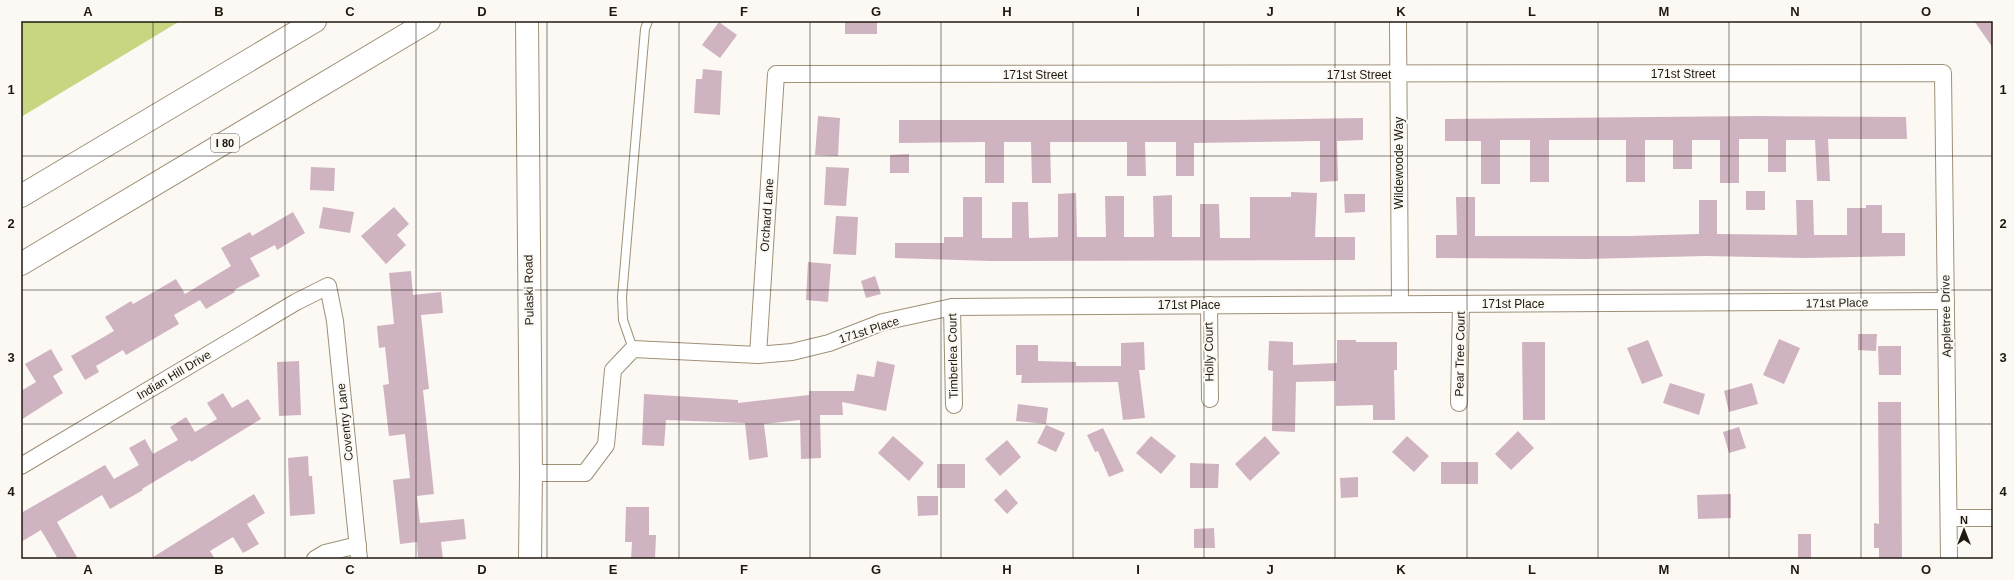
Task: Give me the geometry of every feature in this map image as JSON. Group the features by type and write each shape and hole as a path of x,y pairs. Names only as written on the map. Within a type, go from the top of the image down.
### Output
{"main road":[{"path":"21,196 314,21"},
{"name":"I 80","path":"21,264 429,21"},
{"name":"Pulaski Road","path":"527,21 531,473 530,559"}],"street":[{"name":"Wildewoode Way","path":"1398,21 1400,304"},
{"name":"171st Street","path":"776,74 1398,75 1943,73"},
{"name":"Appletree Drive","path":"1943,73 1949,559"},
{"name":"Orchard Lane","path":"758,355 776,74"},
{"name":"Indian Hill Drive","path":"21,466 296,302 328,286"},
{"name":"Coventry Lane","path":"328,286 335,321 358,552"},
{"name":"171st Place","path":"633,349 758,355 792,352 829,343 883,322 952,306 1460,305 1946,301"},
{"name":"Holly Court","path":"1209,305 1210,399"},
{"name":"Pear Tree Court","path":"1460,305 1460,403"},
{"name":"Timberlea Court","path":"952,306 954,405"},
{"path":"531,473 585,473 606,445 613,370 633,349"},
{"path":"1948,518 1993,518"},
{"path":"315,559 325,553 358,552"}],"lane":[{"path":"633,349 623,320 622,297 645,29 648,21"}],"green space":[{"path":"21,21 180,21 21,117"}],"building":[{"path":"845,21 877,21 877,34 845,34"},
{"path":"1974,21 1993,21 1993,48"},
{"path":"719,22 737,35 720,58 702,45"},
{"path":"703,69 722,71 720,115 694,113 696,79 702,79"},
{"path":"818,116 840,118 838,156 815,155"},
{"path":"1758,116 1906,117 1907,139 1828,139 1830,181 1817,181 1815,140 1786,140 1786,172 1768,172 1768,139 1739,139 1739,183 1720,183 1720,140 1692,140 1692,169 1673,169 1673,140 1645,140 1645,182 1626,182 1626,140 1549,140 1549,182 1530,182 1530,140 1500,140 1500,184 1481,184 1481,141 1445,141 1445,119"},
{"path":"1363,118 1363,140 1337,141 1338,181 1320,182 1320,141 1194,143 1194,176 1176,176 1176,142 1145,142 1146,176 1127,176 1127,142 1050,142 1051,183 1032,183 1031,142 1004,142 1004,183 985,183 985,142 899,143 899,120 1234,120"},
{"path":"909,154 909,173 890,173 890,155"},
{"path":"311,167 335,168 334,191 310,190"},
{"path":"826,167 849,168 846,206 824,205"},
{"path":"1746,191 1765,191 1765,210 1746,210"},
{"path":"1291,192 1317,193 1315,237 1355,237 1355,260 990,261 895,258 895,243 944,243 944,237 963,237 963,197 982,197 982,238 1012,238 1012,202 1028,202 1029,238 1058,237 1058,194 1076,193 1077,237 1106,237 1105,196 1124,196 1124,237 1154,237 1153,196 1172,195 1172,237 1200,237 1200,204 1219,204 1220,238 1250,238 1250,197 1291,197"},
{"path":"1344,194 1365,194 1365,212 1345,213"},
{"path":"1456,197 1475,197 1475,236 1628,236 1699,234 1699,200 1717,200 1717,234 1797,235 1796,200 1813,200 1814,235 1847,235 1847,208 1866,208 1866,205 1882,205 1882,233 1905,233 1905,256 1805,258 1705,256 1585,259 1436,258 1436,235 1457,235"},
{"path":"323,207 354,212 350,233 319,228"},
{"path":"394,207 409,224 397,235 406,245 386,264 361,236"},
{"path":"293,212 305,233 277,250 275,245 250,258 260,276 234,290 235,292 206,309 200,300 174,315 179,324 126,355 123,350 96,366 99,372 85,380 71,356 114,331 105,317 131,301 133,304 176,279 185,294 231,266 221,248 250,232 252,236"},
{"path":"836,216 858,217 856,255 833,254"},
{"path":"808,262 831,264 828,302 806,300"},
{"path":"411,271 413,295 441,292 443,313 421,315 429,389 423,390 434,494 417,496 420,523 464,519 466,539 441,542 443,559 418,559 417,542 400,544 393,480 410,478 405,434 389,436 383,385 389,384 385,347 379,348 377,326 394,324 389,273"},
{"path":"875,276 881,294 866,298 861,281"},
{"path":"1858,334 1877,334 1876,351 1858,350"},
{"path":"1779,339 1800,348 1784,384 1763,375"},
{"path":"1337,340 1356,340 1356,342 1397,342 1397,370 1394,370 1395,420 1373,420 1373,405 1336,406 1336,381 1296,382 1295,432 1272,431 1273,371 1268,370 1269,341 1293,342 1293,365 1337,363"},
{"path":"1648,340 1663,376 1642,384 1627,348"},
{"path":"1144,342 1145,370 1139,370 1145,418 1123,420 1118,382 1021,383 1022,375 1016,375 1016,345 1038,345 1038,361 1076,362 1076,366 1121,366 1121,343"},
{"path":"1522,342 1545,342 1545,420 1523,420"},
{"path":"1878,346 1901,346 1901,375 1879,375"},
{"path":"51,349 63,370 53,376 63,393 21,420 21,391 36,382 25,364"},
{"path":"299,361 301,415 279,416 277,362"},
{"path":"877,361 895,365 886,411 842,402 843,415 820,415 821,458 801,459 800,420 764,424 768,457 749,460 745,423 666,420 664,446 642,445 644,394 738,400 738,403 809,395 809,391 854,391 857,374 874,377"},
{"path":"1670,383 1705,394 1699,415 1663,403"},
{"path":"1752,383 1758,404 1729,412 1724,391"},
{"path":"223,393 232,408 248,399 261,419 110,509 102,495 57,522 78,559 58,559 41,530 21,542 21,513 105,465 114,479 139,465 129,448 145,439 153,454 178,440 170,427 186,417 195,432 217,419 207,403"},
{"path":"1878,402 1901,402 1902,559 1879,559 1879,548 1874,548 1874,523 1879,524"},
{"path":"1018,404 1048,408 1046,424 1016,421"},
{"path":"1046,425 1065,433 1056,452 1037,443"},
{"path":"1739,427 1746,448 1729,453 1723,432"},
{"path":"1103,428 1124,471 1109,477 1098,451 1095,452 1087,435"},
{"path":"1518,431 1534,448 1511,470 1495,454"},
{"path":"893,436 924,463 909,481 878,453"},
{"path":"1151,436 1176,456 1161,474 1136,453"},
{"path":"1265,436 1280,453 1250,481 1235,464"},
{"path":"1407,436 1429,456 1414,472 1392,452"},
{"path":"1007,440 1021,457 1000,476 985,459"},
{"path":"308,456 309,476 312,476 315,514 290,516 288,458"},
{"path":"1441,462 1478,462 1478,484 1441,484"},
{"path":"1190,463 1219,464 1218,488 1190,488"},
{"path":"937,464 965,464 965,488 937,488"},
{"path":"1358,477 1358,497 1341,498 1340,478"},
{"path":"1006,489 1018,503 1007,514 994,500"},
{"path":"254,494 265,513 247,524 259,544 243,553 233,537 210,551 215,559 150,559"},
{"path":"1731,494 1731,518 1698,519 1697,495"},
{"path":"917,496 938,496 938,515 918,516"},
{"path":"626,507 649,507 649,535 656,535 655,559 631,559 632,542 625,542"},
{"path":"1214,528 1215,548 1194,548 1194,529"},
{"path":"1798,534 1811,534 1811,559 1798,559"}]}
